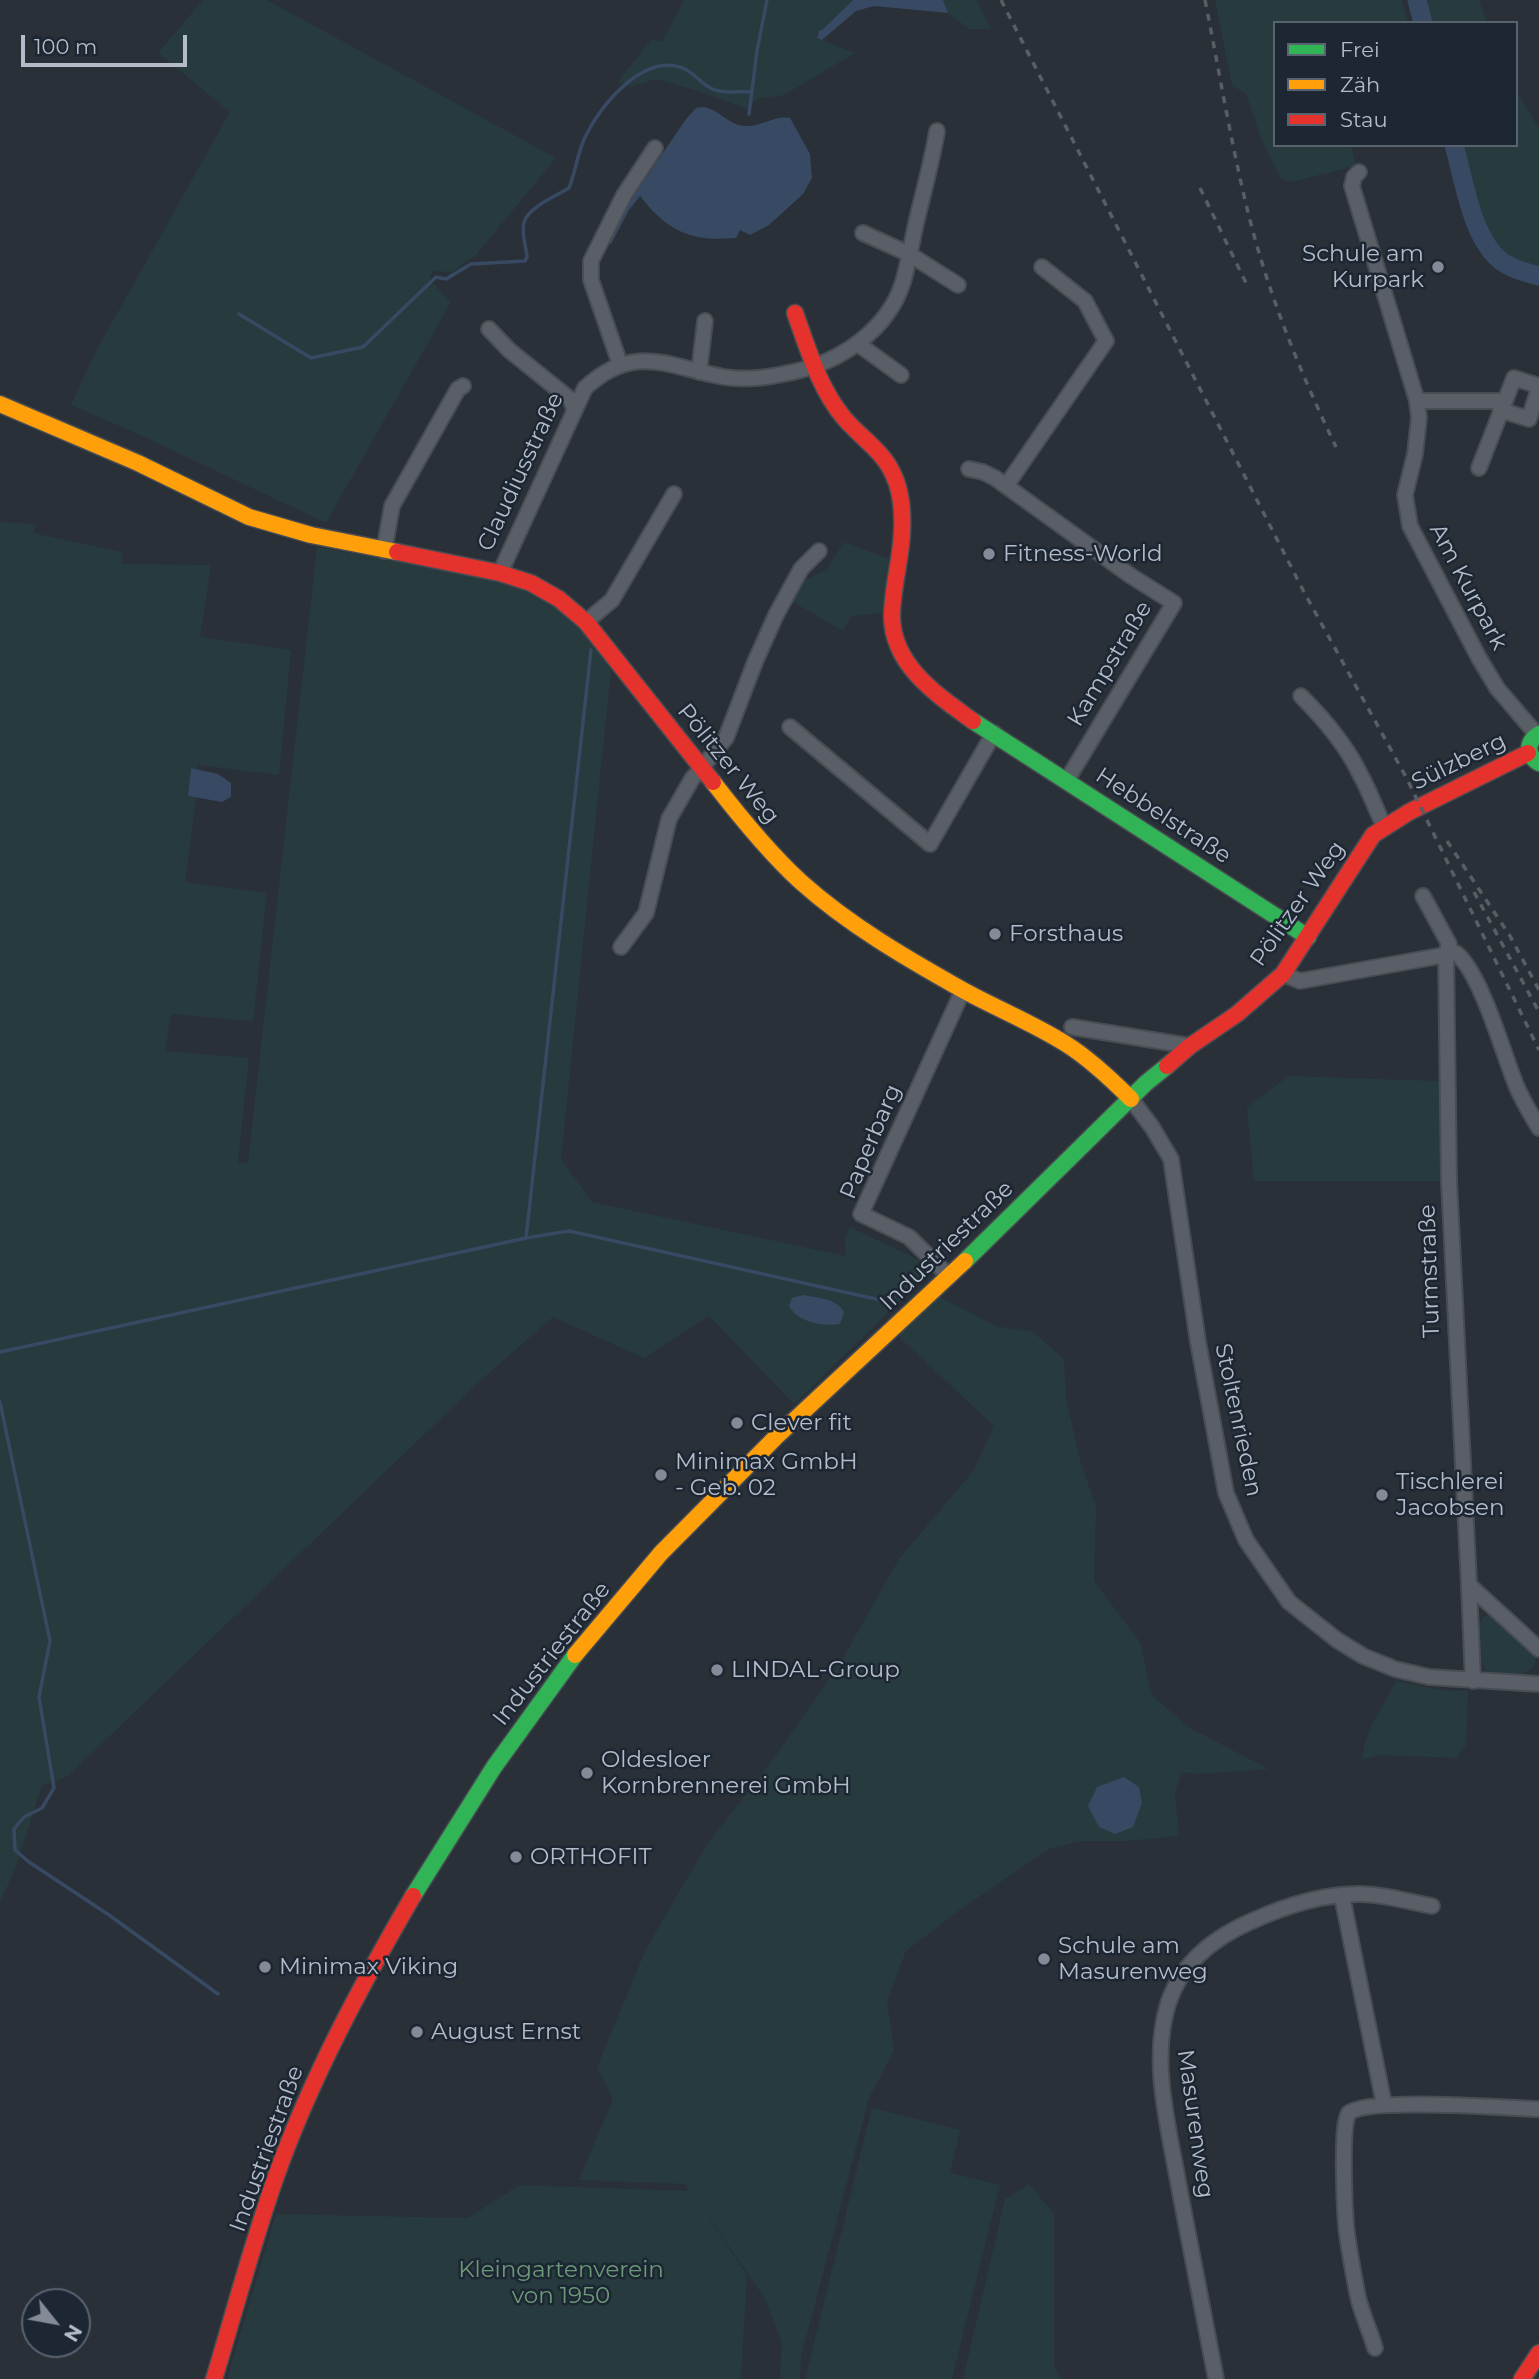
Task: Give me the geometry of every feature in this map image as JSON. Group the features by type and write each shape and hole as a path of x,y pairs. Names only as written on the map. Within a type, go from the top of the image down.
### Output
{"main road":[{"path":"795,313 816,367"},
{"name":"Hebbelstraße","path":"816,367 822,387 845,419 873,446 893,474 903,509 891,622 901,653 910,668 936,692 994,733 1308,937"},
{"name":"Pölitzer Weg","path":"0,404 138,463 249,517 311,535 500,573 531,583 559,598 586,622 766,847 800,881 882,942 963,990 1066,1044 1104,1072 1131,1099 1190,1046 1237,1014 1283,974 1373,835 1409,812"},
{"name":"Sülzberg","path":"1409,812 1534,758 1530,740 1538,734"},
{"name":"Industriestraße","path":"214,2379 275,2179 306,2100 362,1983 422,1878 487,1778 574,1657 661,1553 775,1438 949,1276 1131,1099"},
{"path":"1522,2379 1539,2353"}],"street":[{"name":"Claudiusstraße","path":"500,573 574,410 585,388 597,377 621,364 638,361 676,364 727,378 757,379 816,367 858,344 885,316 902,284 937,131"},
{"path":"621,364 591,280 590,261 624,195 655,148"},
{"name":"Am Kurpark","path":"1359,172 1354,177 1352,186 1417,401 1419,418 1415,453 1405,495 1410,526 1497,688 1538,734"},
{"path":"863,233 909,254 958,285"},
{"path":"1006,486 1106,341 1085,301 1042,267"},
{"path":"699,372 705,321"},
{"path":"489,329 509,350 571,400 574,410"},
{"path":"858,344 901,375"},
{"path":"1417,401 1502,405 1529,419 1539,387 1514,378 1502,405 1479,468"},
{"path":"384,551 392,506 458,389 463,386"},
{"name":"Kampstraße","path":"969,469 983,472 1006,486 1131,576 1174,603 1067,780"},
{"path":"586,622 612,600 674,494"},
{"path":"621,947 646,913 669,819 692,779 726,738 755,662 801,569 819,551"},
{"path":"1301,696 1334,733 1362,776 1384,826"},
{"path":"790,727 930,844 994,733"},
{"name":"Turmstraße","path":"1423,896 1449,944 1446,954 1450,1207 1473,1681"},
{"path":"1283,974 1300,981 1457,954 1464,960 1476,981 1517,1088 1539,1128"},
{"name":"Paperbarg","path":"949,1276 909,1237 861,1214 963,990"},
{"path":"1072,1027 1190,1046"},
{"name":"Stoltenrieden","path":"1131,1099 1171,1159 1198,1342 1226,1493 1246,1540 1289,1602 1337,1640 1363,1656 1395,1669 1429,1677 1539,1684"},
{"path":"1469,1585 1539,1649"},
{"name":"Masurenweg","path":"1216,2379 1165,2106 1161,2053 1164,2018 1178,1982 1201,1952 1219,1938 1259,1918 1296,1904 1359,1894 1432,1906"},
{"path":"1342,1896 1384,2104"},
{"path":"1375,2348 1359,2300 1347,2232 1343,2136 1345,2119 1349,2113 1384,2104 1539,2109"}],"green space":[{"path":"203,0 267,0 556,158 476,255 452,272 432,271 430,280 451,302 326,523 71,405 95,353 230,112 158,53"},
{"path":"684,0 853,0 819,31 817,38 855,53 784,95 757,99 747,109 656,79 630,87 618,81 652,39 662,42"},
{"path":"943,0 977,0 991,29 969,29 948,13"},
{"path":"1215,0 1402,0 1407,21 1273,21 1273,147 1351,147 1356,166 1291,182 1281,179 1262,141 1246,93 1232,86"},
{"path":"1417,0 1479,0 1486,21 1422,21"},
{"path":"1518,94 1539,128 1539,276 1504,263 1493,253 1484,241 1471,209 1455,147 1518,147"},
{"path":"0,522 36,524 33,533 122,552 123,564 211,565 200,637 291,650 279,775 198,765 197,769 191,768 188,796 196,798 185,882 267,893 253,1021 171,1014 165,1051 249,1058 238,1162 248,1163 317,547 496,579 554,604 589,639 611,669 561,1159 592,1202 846,1256 845,1237 850,1227 917,1259 931,1271 794,1404 709,1316 644,1358 553,1317 481,1380 68,1776 42,1786 15,1869 0,1902"},
{"path":"844,542 889,559 882,613 851,616 843,631 791,601 801,582 826,570"},
{"path":"1288,1076 1439,1081 1441,1181 1254,1181 1247,1108"},
{"name":"Kleingartenverein von 1950","path":"938,1296 996,1326 1033,1332 1064,1359 1066,1399 1080,1460 1096,1507 1094,1581 1140,1642 1152,1695 1188,1727 1269,1769 1198,1774 1181,1772 1175,1793 1179,1836 1127,1841 1081,1841 1049,1849 961,1909 906,1951 887,2001 894,2051 869,2098 801,2357 800,2379 780,2379 782,2342 764,2297 692,2193 747,2275 741,2379 227,2379 276,2214 468,2218 519,2185 690,2191 685,2184 579,2180 613,2099 597,2067 646,1949 706,1846 774,1758 839,1665 899,1559 974,1470 994,1426 898,1336"},
{"path":"1487,1615 1494,1617 1536,1654 1531,1669 1517,1675 1500,1675 1486,1671 1478,1650 1477,1633 1478,1626"},
{"path":"1396,1681 1441,1690 1468,1691 1466,1745 1457,1758 1380,1755 1362,1760 1367,1736"},
{"path":"872,2108 960,2130 950,2173 1000,2185 952,2379 805,2379"},
{"path":"1029,2184 1054,2214 1054,2367 1062,2379 963,2379 1005,2199"}],"water":[{"path":"853,0 943,0 948,13 874,6 856,11 822,40 817,38 819,31"},
{"path":"704,107 745,126 790,118 810,154 812,178 803,194 769,225 750,235 740,230 736,238 720,239 682,232 661,218 640,196 629,210 611,244 607,243 623,212 686,119 696,108"},
{"path":"191,768 218,774 231,783 231,797 222,802 188,796"},
{"path":"803,1295 826,1299 841,1307 844,1312 840,1324 819,1324 798,1316 789,1306 792,1298"},
{"path":"1124,1777 1139,1787 1142,1803 1133,1827 1115,1834 1099,1827 1088,1806 1097,1787"}],"waterway":[{"path":"749,114 767,0"},
{"path":"1417,0 1422,21"},
{"path":"239,314 311,358 363,347 436,277 446,279 471,264 525,261 527,257 523,226 527,217 531,211 569,188 590,128 610,100 637,76 652,68 668,65 683,68 714,90 751,92"},
{"path":"1455,147 1471,209 1484,241 1504,263 1539,276"},
{"path":"526,1238 591,650"},
{"path":"0,1352 569,1231 885,1301"},
{"path":"0,1402 50,1641 39,1697 54,1788 42,1808 24,1817 14,1829 15,1850 218,1994"}],"railway":[{"path":"1001,0 1304,592 1406,777 1539,1050"},
{"path":"1205,0 1238,168 1259,253 1288,338 1336,447"},
{"path":"1200,188 1247,285"},
{"path":"1447,841 1510,936 1539,990"},
{"path":"1474,892 1539,1012"}],"traffic: fast":[{"path":"973,721 1308,937"},
{"path":"1539,734 1529,748 1539,763"},
{"path":"965,1261 1146,1083 1167,1066"},
{"path":"413,1896 494,1767 575,1655"}],"traffic: slow":[{"path":"0,404 138,463 249,517 311,535 397,552"},
{"path":"713,782 778,859 819,898 878,940 940,977 1066,1044 1100,1070 1131,1099"},
{"path":"575,1655 661,1553 775,1438 965,1261"}],"traffic: jam":[{"path":"795,313 815,368 835,406 883,458 898,488 902,532 892,616 894,634 900,649 919,677 945,701 973,721"},
{"path":"397,552 500,573 531,583 559,599 586,622 713,782"},
{"path":"1167,1066 1190,1046 1237,1014 1283,974 1373,835 1409,812 1528,753"},
{"path":"214,2379 259,2229 289,2142 337,2034 413,1896"},
{"path":"1522,2379 1539,2353"}],"place":[{"name":"Schule am Kurpark","path":"1438,267"},
{"name":"Fitness-World","path":"989,554"},
{"name":"Forsthaus","path":"995,934"},
{"name":"Clever fit","path":"737,1423"},
{"name":"Minimax GmbH - Geb. 02","path":"661,1475"},
{"name":"Tischlerei Jacobsen","path":"1382,1495"},
{"name":"LINDAL-Group","path":"717,1670"},
{"name":"Oldesloer Kornbrennerei GmbH","path":"587,1773"},
{"name":"ORTHOFIT","path":"516,1857"},
{"name":"Schule am Masurenweg","path":"1044,1959"},
{"name":"Minimax Viking","path":"265,1967"},
{"name":"August Ernst","path":"417,2032"}]}
